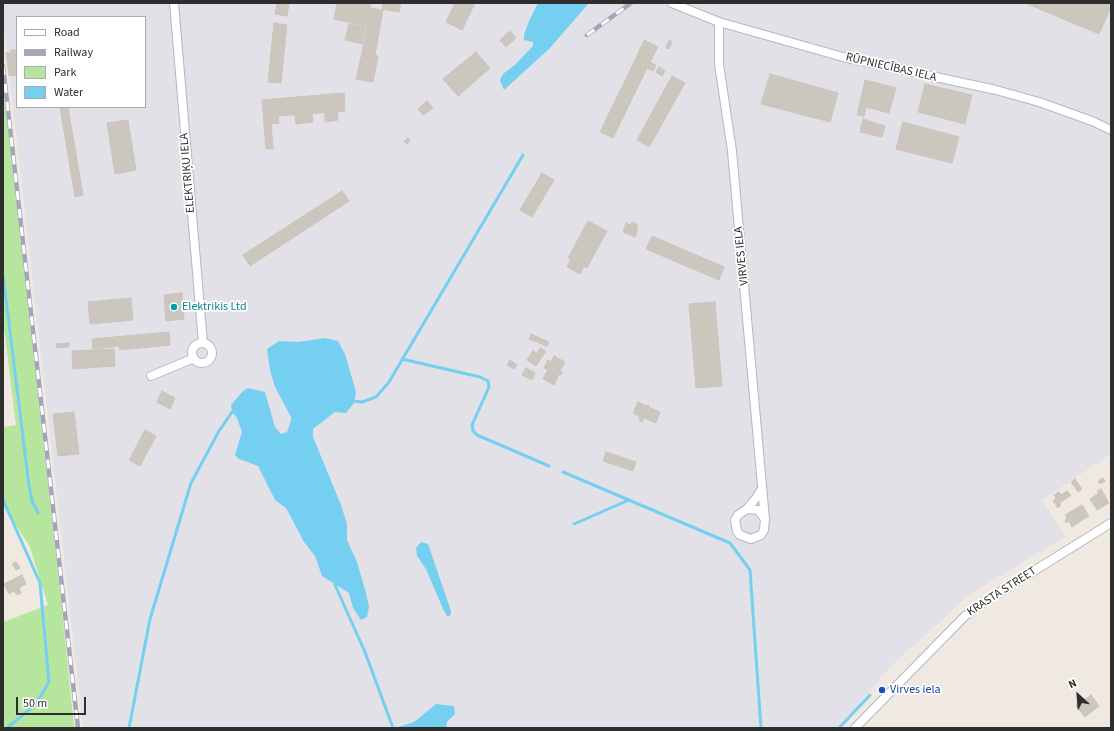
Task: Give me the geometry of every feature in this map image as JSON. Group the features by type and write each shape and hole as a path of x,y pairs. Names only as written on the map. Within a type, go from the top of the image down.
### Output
{"street":[{"name":"ELEKTRIĶU IELA","path":"151,376 194,358 202,362 210,358 211,348 203,343 174,3"},
{"name":"RŪPNIECĪBAS IELA","path":"672,3 719,22 843,57 996,90 1092,121 1111,130"},
{"name":"VIRVES IELA","path":"719,22 719,64 732,151 746,296 761,490 765,508 766,525 761,535 751,539 745,538 737,531 735,525 738,515 747,508 761,490"},
{"path":"194,358 194,348 203,343"},
{"path":"747,508 758,510 765,519"},
{"name":"KRASTA STREET","path":"855,728 965,616 992,597 1111,525"}],"shaded area":[{"path":"3,3 1111,3 1111,454 1042,500 1065,537 973,592 892,665 839,728 83,728 3,18"}],"green space":[{"path":"3,86 74,728 3,728 3,622 48,605 30,547 3,505 3,427 16,425 3,319"}],"water":[{"path":"538,3 589,3 549,49 504,90 500,80 503,74 516,64 533,46 533,42 524,40 524,35"},
{"path":"325,338 338,341 345,354 356,392 354,403 346,413 335,412 313,429 313,437 341,505 347,524 347,540 357,562 366,593 369,607 367,617 361,620 353,608 349,593 322,576 315,556 304,542 286,508 275,500 258,466 239,459 235,455 242,432 237,418 232,412 231,405 243,391 248,388 265,392 275,427 281,434 287,432 291,421 291,417 275,387 270,370 267,349 279,341 298,342"},
{"path":"421,542 428,544 451,611 450,616 447,616 444,611 426,569 417,556 416,548"},
{"path":"436,704 454,706 455,714 447,722 446,728 395,728 414,722"}],"building":[{"path":"277,3 289,3 287,16 275,14"},
{"path":"337,3 371,3 366,26 334,19"},
{"path":"383,3 401,3 399,12 382,9"},
{"path":"455,3 475,3 462,30 446,22"},
{"path":"1025,3 1111,3 1111,7 1099,34"},
{"path":"370,8 383,10 375,55 362,53"},
{"path":"274,23 287,25 286,34 273,33"},
{"path":"349,24 365,27 362,44 345,40"},
{"path":"510,31 516,38 506,47 500,40"},
{"path":"273,33 286,34 281,83 268,82"},
{"path":"644,40 658,47 650,62 637,56"},
{"path":"669,40 672,42 669,49 666,48"},
{"path":"11,50 16,50 16,75 9,76 6,53 11,53"},
{"path":"476,52 490,68 458,96 443,79"},
{"path":"362,53 378,56 373,82 356,79"},
{"path":"637,56 656,65 653,71 647,68 613,138 600,132"},
{"path":"659,67 665,71 662,76 656,72"},
{"path":"770,74 838,93 830,122 761,104"},
{"path":"672,76 685,83 649,147 637,140"},
{"path":"865,80 896,88 889,113 866,107 864,116 857,115"},
{"path":"925,84 972,95 965,124 918,112"},
{"path":"344,93 345,111 278,116 279,123 264,124 262,100"},
{"path":"427,101 433,108 423,115 418,109"},
{"path":"60,108 68,108 83,195 75,197"},
{"path":"337,111 338,120 325,122 325,112"},
{"path":"312,113 313,122 296,124 295,115"},
{"path":"863,119 885,126 882,137 860,132"},
{"path":"128,120 136,170 115,174 107,123"},
{"path":"903,122 959,137 952,163 896,149"},
{"path":"271,123 273,149 266,149 264,124"},
{"path":"408,138 410,141 407,144 404,141"},
{"path":"542,173 554,180 532,217 520,210"},
{"path":"342,191 349,201 250,266 243,255"},
{"path":"588,221 607,231 587,268 584,266 580,274 567,267 571,259 568,258"},
{"path":"632,222 637,224 636,227 638,228 635,237 623,232 626,223 631,225"},
{"path":"652,236 724,267 719,280 646,249"},
{"name":"Elektrikis Ltd","path":"182,293 184,319 166,321 164,295"},
{"path":"131,298 133,320 90,324 88,302"},
{"path":"715,302 722,386 696,388 689,304"},
{"path":"169,332 170,345 120,350 119,346 93,349 92,339"},
{"path":"531,334 549,342 547,346 529,339"},
{"path":"69,343 69,347 57,348 56,344"},
{"path":"541,348 546,352 544,354 539,350"},
{"path":"114,349 115,366 73,369 72,351"},
{"path":"539,350 544,354 536,366 530,362"},
{"path":"533,351 536,353 530,362 527,360"},
{"path":"554,356 565,362 560,371 562,372 561,375 559,374 554,385 543,379 548,370 544,368 548,360 551,362"},
{"path":"510,360 517,365 514,369 507,365"},
{"path":"526,368 535,373 532,380 522,375"},
{"path":"162,391 175,398 170,409 157,402"},
{"path":"638,402 646,406 649,405 648,407 660,412 656,423 644,418 642,422 639,420 640,417 633,413"},
{"path":"74,412 79,454 58,456 53,414"},
{"path":"145,430 156,436 140,466 129,460"},
{"path":"606,452 636,462 633,471 603,461"},
{"path":"1103,478 1105,481 1100,484 1098,481"},
{"path":"1075,479 1082,489 1078,492 1071,482"},
{"path":"1101,489 1109,503 1097,510 1090,499 1099,493 1097,491"},
{"path":"1067,491 1071,495 1060,503 1056,498"},
{"path":"1059,492 1061,495 1056,498 1054,495"},
{"path":"1056,498 1061,505 1058,508 1053,501"},
{"path":"1082,505 1089,516 1084,519 1077,508"},
{"path":"1077,508 1084,519 1072,527 1069,521 1066,523 1065,520 1067,518 1065,515"},
{"path":"16,562 20,568 16,570 12,564"},
{"path":"22,575 26,584 19,588 21,593 17,595 14,591 9,594 4,584"},
{"path":"1091,695 1099,706 1085,717 1076,706 1080,700 1083,701"}],"waterway":[{"path":"354,401 362,402 376,397 389,382 523,155"},
{"path":"3,275 29,486 32,501 38,513"},
{"path":"402,359 480,377 488,381 489,387 472,425 473,431 477,435 549,466"},
{"path":"129,728 150,619 191,483 219,431 232,412"},
{"path":"563,472 730,543 750,570 761,728"},
{"path":"3,500 40,583 49,682 35,705 7,728"},
{"path":"574,524 629,500"},
{"path":"335,585 365,652 393,728"},
{"path":"839,728 870,695"}],"railway":[{"path":"587,35 631,3"},
{"path":"3,66 78,728"}],"place":[{"name":"Elektrikis Ltd","path":"174,307"},
{"name":"Virves iela","path":"882,690"}]}
